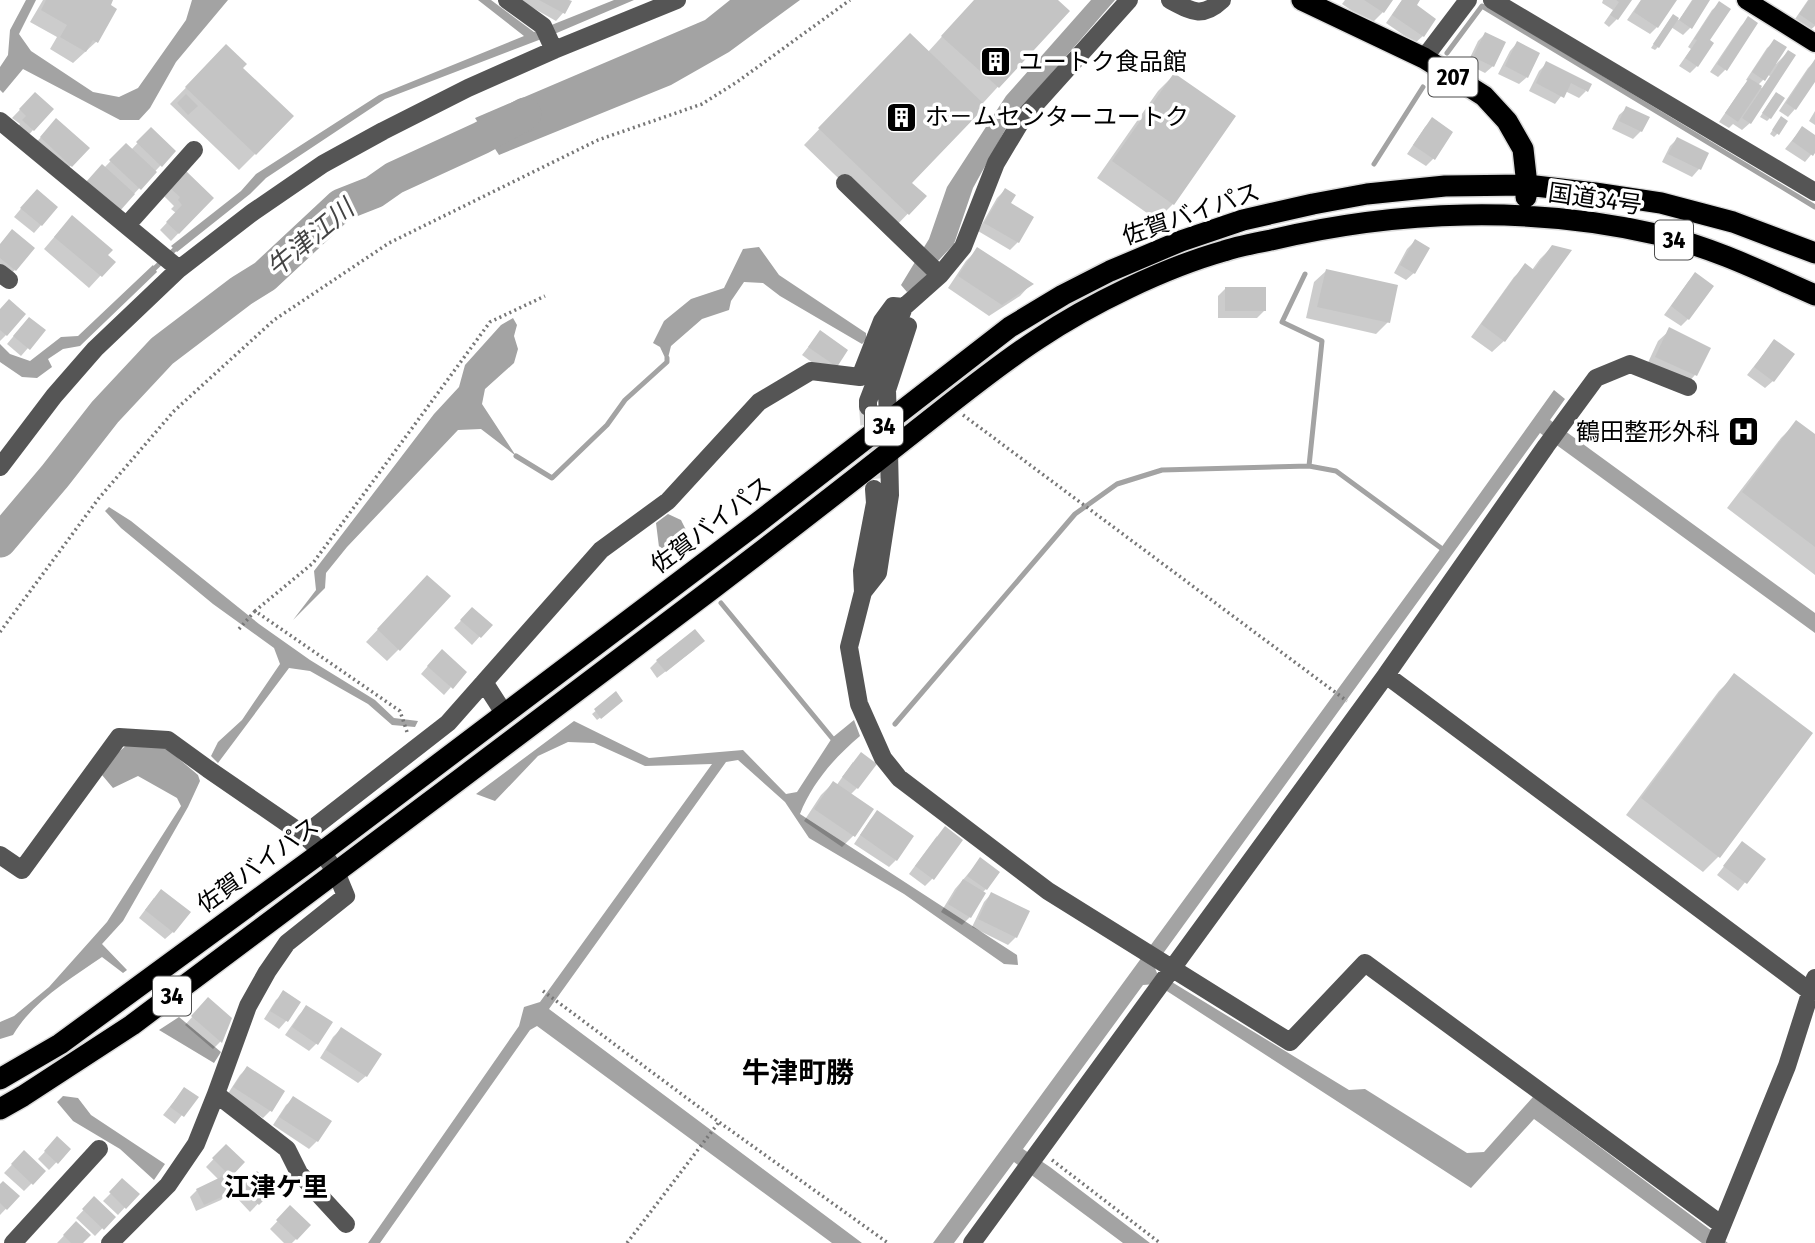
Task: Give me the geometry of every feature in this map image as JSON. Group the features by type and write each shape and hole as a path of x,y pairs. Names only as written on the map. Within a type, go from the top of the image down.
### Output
{"highway":[{"name":"207","path":"1302,0 1424,58 1484,96 1507,121 1523,149 1527,185 1525,216"},
{"name":"国道34号","path":"1527,185 1661,203 1732,222 1815,253"},
{"name":"佐賀バイパス","path":"0,1079 60,1044 322,852 1020,321 1063,295 1110,271 1181,241 1243,220 1367,194 1445,186 1527,185"},
{"name":"佐賀バイパス","path":"0,1109 132,1025 759,554 1040,337 1096,305 1160,274 1223,251 1293,234 1347,225 1425,216 1525,216"},
{"name":"国道34号","path":"1525,216 1592,223 1662,236 1734,259 1815,295"}],"main road":[{"path":"1746,0 1815,43"}],"street":[{"path":"507,0 549,39"},
{"path":"0,467 54,396 169,261 253,212 323,164 468,88 549,39 677,0"},
{"path":"868,407 904,307 940,275 962,247 996,163 1023,118 1129,0"},
{"path":"1170,0 1195,12 1213,9 1222,0"},
{"path":"1424,58 1468,0"},
{"path":"1492,0 1815,192"},
{"path":"0,121 169,261"},
{"path":"127,225 194,150"},
{"path":"845,183 940,275"},
{"path":"888,422 887,390 920,293"},
{"path":"304,835 449,723 601,550 668,501 759,402 811,371 860,377 883,321 893,306 904,307"},
{"path":"972,1243 1155,992 1167,966 1386,675 1595,378 1630,363 1688,387"},
{"path":"863,592 878,573 890,495 889,453"},
{"path":"874,489 875,503 862,571 863,592 849,647 859,704 883,758 899,778 1048,891 1290,1042 1364,963 1722,1225"},
{"path":"1386,675 1813,985 1787,1066 1715,1243"},
{"path":"484,682 504,713"},
{"path":"0,855 22,870 119,737 168,740 304,835 322,852 336,872 345,896 287,943 267,972 248,1006 196,1144 168,1185 110,1243"},
{"path":"216,1094 287,1149 299,1173 346,1224"},
{"path":"13,1243 99,1150"}],"path":[{"path":"0,632 99,498 174,411 274,320 389,243 598,139 702,104 737,82 850,0"},
{"path":"239,629 255,611 313,563 490,322 545,296"},
{"path":"953,403 967,419 1360,710"},
{"path":"255,611 400,711 407,733"},
{"path":"542,991 888,1243"},
{"path":"627,1243 719,1122"},
{"path":"1039,1151 1160,1243"}],"shaded area":[{"path":"26,0 36,0 19,34 31,51 93,92 119,97 138,88 186,20 192,0 228,0 176,62 150,108 139,120 120,120 23,69 3,93 0,90 0,67 8,55 10,30"},
{"path":"478,0 491,0 534,32 614,0 634,0 552,35 385,99 266,178 177,252 171,246 241,191 256,174 379,95 524,36"},
{"path":"730,0 800,0 729,52 671,85 499,155 475,118 705,20"},
{"path":"1091,0 1115,0 1010,121 973,188 954,244 923,281 907,292 901,285 929,239 947,187 1006,96"},
{"path":"759,247 779,275 866,333 866,340 862,344 780,296 763,283 744,282 731,301 729,310 702,319 671,346 667,362 660,347 653,343 664,321 691,299 724,288 743,249"},
{"path":"153,265 157,272 80,346 63,349 48,359 52,367 37,378 22,377 0,362 0,344 10,354 30,361 61,337 78,336"},
{"path":"513,318 517,325 514,336 518,349 514,363 485,389 482,404 516,456 481,429 458,430 347,547 326,573 325,588 293,620 316,590 314,571 434,414 459,387 465,365 501,325"},
{"path":"1554,390 1565,399 1550,420 1815,613 1815,633 1540,433 1154,966 1157,973 1349,1090 1365,1089 1467,1153 1484,1152 1533,1097 1728,1243 1702,1243 1534,1119 1471,1188 1156,984 1143,985 1023,1149 1150,1243 1123,1243 1014,1162 954,1243 933,1243 1441,548"},
{"path":"109,507 131,521 259,624 310,660 375,700 394,718 418,721 415,727 392,725 368,704 310,671 289,668 218,763 211,756 218,742 242,720 280,664 274,648 213,604 121,528 105,511"},
{"path":"668,514 681,520 687,532 670,551 659,547 656,523"},
{"path":"854,720 860,736 825,771 800,814 1017,955 1018,965 1004,964 904,894 809,838 785,802 738,760 726,762 549,1009 862,1243 832,1243 537,1026 530,1030 380,1243 368,1243 519,1026 524,1007 540,1002 712,764 645,766 594,743 568,742 538,756 495,801 476,794 574,721 649,758 743,750 786,794 797,792 832,738"},
{"path":"127,745 166,748 198,775 200,781 123,921 102,944 127,970 123,973 102,957 42,1001 13,1035 0,1039 0,1022 14,1016 49,987 107,922 181,806 177,798 138,776 113,788 102,775 116,754"},
{"path":"179,1017 221,1052 214,1063 159,1030"},
{"path":"63,1096 78,1098 91,1115 165,1164 154,1180 120,1149 73,1121 57,1102"}],"building":[{"path":"46,0 113,0 111,5 117,9 98,43 93,40 86,52 60,37 67,25 41,10"},
{"path":"539,0 569,0 572,1 565,14"},
{"name":"ユートク食品館","path":"974,0 1058,0 1070,11 999,88 941,36"},
{"path":"1364,0 1393,0 1384,13"},
{"path":"1402,0 1420,0 1417,5 1436,19 1424,37 1392,15"},
{"path":"1616,0 1632,0 1618,20 1610,15 1619,2"},
{"path":"1641,0 1677,0 1658,28 1634,12"},
{"path":"1693,0 1710,0 1692,29 1679,20"},
{"path":"1809,0 1815,0 1815,25 1799,14"},
{"path":"1719,1 1731,9 1710,40 1714,43 1698,67 1685,58"},
{"path":"1673,14 1679,18 1659,48 1653,44"},
{"path":"1748,16 1758,23 1727,71 1717,64"},
{"path":"1485,32 1506,42 1494,67 1473,57"},
{"name":"ホ－ムセンターユートク","path":"910,33 986,106 912,183 927,196 909,215 818,128"},
{"path":"1774,39 1787,47 1765,81 1752,72"},
{"path":"1517,41 1540,53 1528,78 1505,66"},
{"path":"226,44 247,64 243,68 294,116 256,155 185,87"},
{"path":"1788,50 1796,55 1751,124 1742,118"},
{"path":"1815,59 1815,82 1796,110 1786,103"},
{"path":"1546,61 1592,84 1588,92 1571,83 1564,98 1536,83"},
{"path":"1174,73 1236,116 1174,205 1112,161"},
{"path":"1749,78 1762,86 1738,122 1725,113"},
{"path":"35,92 54,109 34,131 22,120 26,116 19,109"},
{"path":"1776,92 1785,98 1771,119 1762,113"},
{"path":"186,94 198,106 188,115 177,103"},
{"path":"1626,106 1650,117 1642,132 1619,121"},
{"path":"1781,116 1788,121 1779,135 1772,130"},
{"path":"1432,117 1453,132 1435,160 1413,145"},
{"path":"56,118 90,148 72,167 40,137"},
{"path":"1802,126 1815,135 1813,156 1792,141"},
{"path":"151,127 176,151 162,167 136,142"},
{"path":"1677,137 1709,153 1701,170 1668,154"},
{"path":"126,143 157,172 141,190 109,160"},
{"path":"102,164 135,194 119,212 86,182"},
{"path":"186,171 214,198 179,234 166,222 182,205 178,200 180,197 170,188"},
{"path":"1005,188 1016,195 1011,203 1034,217 1019,243 984,223"},
{"path":"37,189 58,207 42,226 20,208"},
{"path":"72,215 113,250 108,255 116,262 102,277 54,237"},
{"path":"12,229 35,248 16,271 0,258 0,244"},
{"path":"1415,239 1430,248 1415,274 1400,265"},
{"path":"1552,245 1572,250 1505,342 1481,324 1525,263 1534,270"},
{"path":"977,247 1034,284 1002,305 958,276"},
{"path":"1326,269 1398,285 1390,323 1317,307"},
{"path":"1695,272 1714,286 1689,320 1671,306"},
{"path":"1225,287 1266,287 1266,311 1225,311"},
{"path":"9,299 26,314 7,336 0,330 0,309"},
{"path":"29,317 46,330 30,350 13,336"},
{"path":"1669,327 1711,348 1697,376 1655,357"},
{"path":"820,330 848,350 837,367 808,347"},
{"path":"1774,339 1795,354 1774,382 1754,367"},
{"name":"鶴田整形外科","path":"1796,420 1815,434 1815,547 1742,492"},
{"path":"427,575 451,596 400,651 377,629"},
{"path":"472,607 493,625 481,638 460,620"},
{"path":"695,629 705,641 666,672 656,660"},
{"path":"442,649 467,672 453,689 427,666"},
{"path":"1734,673 1813,733 1720,858 1641,798"},
{"path":"616,691 623,701 601,719 594,709"},
{"path":"861,752 877,764 858,789 842,777"},
{"path":"833,781 874,809 855,837 814,809"},
{"path":"877,810 914,836 897,861 860,835"},
{"path":"945,826 963,840 934,880 915,866"},
{"path":"1742,841 1766,859 1747,884 1723,866"},
{"path":"980,857 1000,872 987,890 967,876"},
{"path":"963,879 986,893 971,918 948,904"},
{"path":"161,889 191,912 174,933 145,910"},
{"path":"991,892 1030,911 1017,938 978,919"},
{"path":"283,990 301,1002 288,1022 270,1011"},
{"path":"208,997 232,1018 222,1043 191,1016"},
{"path":"306,1005 333,1022 318,1045 292,1027"},
{"path":"341,1027 382,1054 367,1077 326,1050"},
{"path":"247,1066 285,1091 272,1112 233,1087"},
{"path":"184,1087 199,1097 184,1117 170,1107"},
{"path":"293,1096 332,1121 318,1142 279,1117"},
{"path":"57,1136 71,1149 58,1164 44,1151"},
{"path":"226,1144 245,1162 231,1177 212,1158"},
{"path":"24,1150 46,1171 33,1185 11,1164"},
{"path":"257,1171 275,1189 259,1205 241,1188"},
{"path":"223,1176 230,1193 204,1205 196,1189"},
{"path":"122,1178 140,1194 126,1209 109,1192"},
{"path":"3,1181 20,1196 7,1210 0,1203 0,1184"},
{"path":"94,1196 116,1217 104,1230 82,1209"},
{"path":"290,1205 311,1225 297,1240 276,1220"},
{"path":"76,1221 91,1235 83,1243 71,1243 63,1235"}],"waterway":[{"path":"1447,53 1482,6 1815,207"},
{"path":"1374,164 1423,87"},
{"name":"牛津江川","path":"0,541 105,412 162,351 265,276 341,205 374,192 394,178 481,138 525,114"},
{"path":"155,268 174,250"},
{"path":"1305,274 1282,322 1322,341 1309,466"},
{"path":"516,456 552,478 607,425 625,400 667,362 667,358"},
{"path":"895,724 1075,514 1117,484 1162,470 1309,466 1336,471 1441,548"},
{"path":"721,603 832,738"}],"tunnel":[{"path":"868,407 874,489"}],"place":[{"name":"ユートク食品館","path":"996,62"},
{"name":"ホ－ムセンターユートク","path":"902,117"},
{"name":"鶴田整形外科","path":"1743,432"}],"district":[{"name":"牛津町勝","path":"798,1072"},
{"name":"江津ケ里","path":"276,1187"}]}
